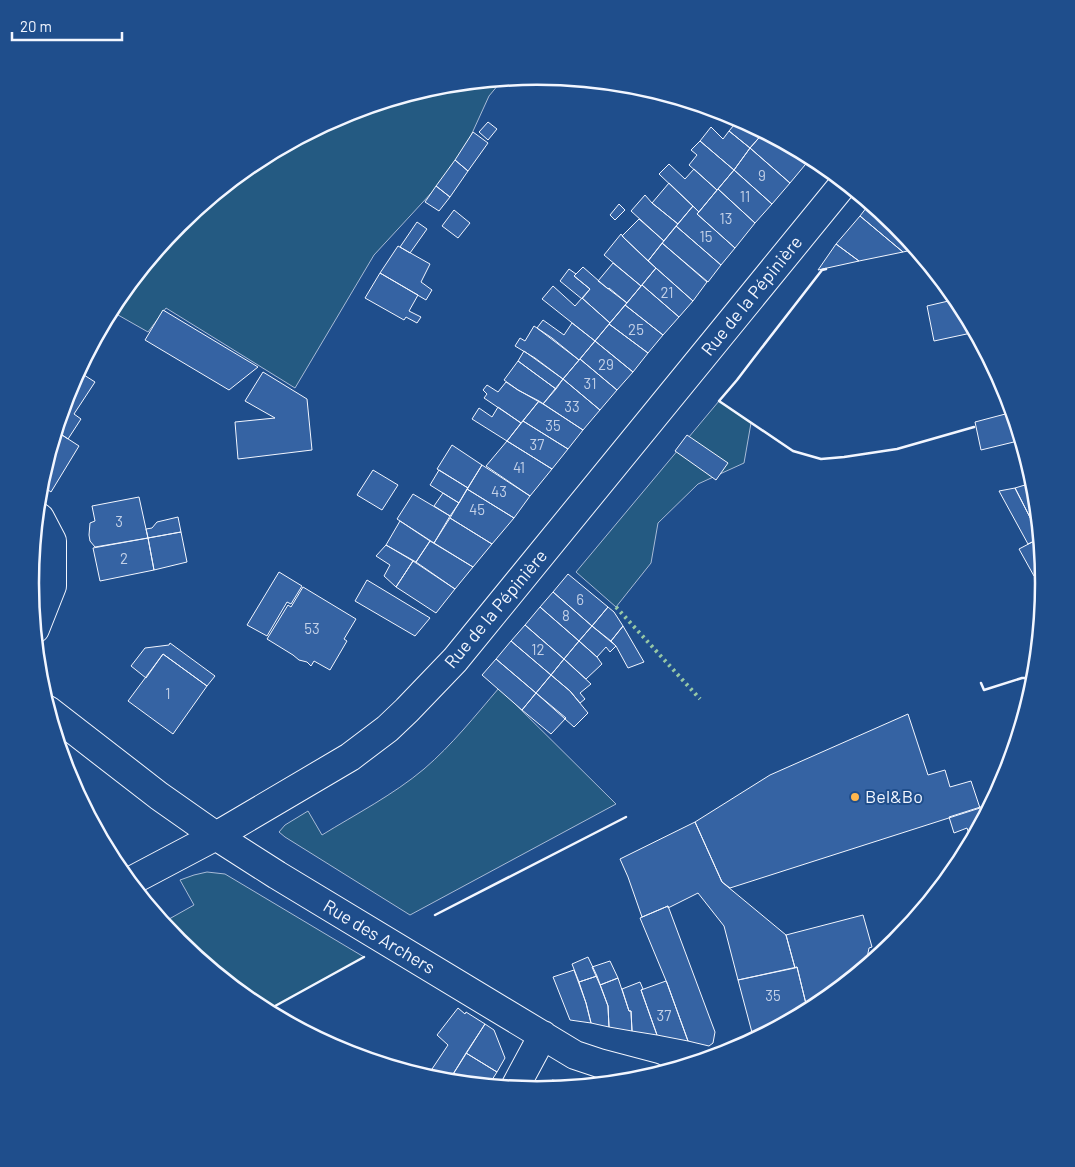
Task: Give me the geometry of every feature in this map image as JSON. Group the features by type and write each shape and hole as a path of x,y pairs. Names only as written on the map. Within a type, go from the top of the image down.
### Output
{"street":[{"name":"Rue de la Pépinière","path":"136,878 216,836 350,757 393,723 448,667 840,188"},
{"path":"40,615 52,586 52,541 43,523"},
{"name":"Rue des Archers","path":"57,717 159,796 277,876 575,1055 636,1073"},
{"path":"518,1081 543,1035"}],"shaded area":[{"path":"497,87 489,96 458,164 374,255 295,388 166,308 148,332 118,315 123,306 142,280 185,231 234,188 260,169 317,136 377,111 440,94"},
{"path":"719,401 751,423 744,463 698,484 658,523 651,563 616,607 576,572"},
{"path":"499,688 616,804 410,915 279,832 285,825 308,811 322,835 387,796 434,760"},
{"path":"207,872 225,874 364,957 274,1007 234,979 185,936 169,919 194,905 180,880"}],"building":[{"path":"488,122 497,129 488,140 479,132"},
{"path":"734,125 760,137 750,148 729,131"},
{"path":"711,127 723,139 729,131 750,148 734,170 700,141"},
{"path":"473,132 488,143 468,171 455,160"},
{"path":"760,137 806,164 790,183 750,148"},
{"path":"700,141 734,170 717,190 689,165 697,155 691,150"},
{"path":"750,148 790,183 772,204 734,170"},
{"path":"455,160 468,171 450,197 436,186"},
{"path":"669,164 685,179 694,169 717,190 699,212 659,174"},
{"path":"734,170 772,204 755,223 718,189"},
{"path":"669,183 693,206 678,224 652,203"},
{"path":"436,186 450,197 439,211 425,202"},
{"path":"718,189 755,223 735,248 697,214"},
{"path":"645,195 678,224 664,241 631,211"},
{"path":"619,204 625,210 615,220 610,215"},
{"path":"693,206 699,212 697,214 735,248 721,265 676,226"},
{"path":"866,209 908,251 903,252 860,216"},
{"path":"454,210 470,223 458,238 442,226"},
{"path":"860,216 903,252 859,261 836,244"},
{"path":"639,219 664,241 648,261 622,236"},
{"path":"417,222 427,229 410,253 400,247"},
{"path":"676,226 721,265 708,282 662,243"},
{"path":"621,234 656,268 641,286 604,255"},
{"path":"662,243 707,282 693,301 648,261"},
{"path":"836,244 859,261 818,270"},
{"path":"398,246 430,264 421,282 432,290 426,300 380,273"},
{"path":"613,263 641,286 627,303 598,281"},
{"path":"583,267 627,303 610,323 582,298 590,289 574,276"},
{"path":"656,268 693,301 679,317 642,285"},
{"path":"569,269 576,274 574,276 590,289 582,299 560,281"},
{"path":"380,273 418,295 409,311 421,317 417,323 406,317 404,320 365,298"},
{"path":"642,285 679,317 663,335 625,305"},
{"path":"553,286 575,306 582,298 610,323 595,341 542,299"},
{"path":"948,301 969,334 934,341 927,306"},
{"path":"625,305 663,335 648,353 609,324"},
{"path":"163,310 258,367 229,390 145,340"},
{"path":"543,320 564,335 572,323 595,341 579,360 537,328"},
{"path":"609,324 648,353 633,372 595,341"},
{"path":"534,326 579,360 563,379 515,346 520,338 525,341"},
{"path":"595,341 633,372 617,390 580,359"},
{"path":"524,351 563,379 556,389 518,361"},
{"path":"580,359 617,390 600,410 563,379"},
{"path":"518,361 556,389 543,404 504,380"},
{"path":"263,372 307,399 312,450 238,459 235,422 275,418 245,401"},
{"path":"85,375 95,382 74,414 81,419 68,439 62,435"},
{"path":"563,379 600,410 583,430 543,404"},
{"path":"506,382 539,401 521,423 484,398 487,394 483,390 487,385 498,392"},
{"path":"539,401 583,430 568,449 523,421"},
{"path":"498,407 521,423 507,441 472,419 479,408 492,417"},
{"path":"1006,414 1015,442 981,450 975,422"},
{"path":"523,421 568,449 552,469 507,441"},
{"path":"62,435 79,446 51,492 47,489 48,486"},
{"path":"687,435 728,463 716,480 675,451"},
{"path":"507,441 552,469 530,496 486,466"},
{"path":"452,445 482,465 468,488 437,469"},
{"path":"482,465 530,496 514,518 467,489"},
{"path":"373,470 398,485 382,510 357,495"},
{"path":"439,470 468,488 459,503 430,485"},
{"path":"1027,485 1032,522 1015,488"},
{"path":"1015,488 1032,522 1034,541 1028,544 999,491"},
{"path":"467,489 514,518 492,544 450,518"},
{"path":"443,493 459,503 450,516 434,506"},
{"path":"413,494 450,516 434,543 397,519"},
{"path":"139,497 148,538 95,547 90,541 89,535 90,523 95,521 92,506"},
{"path":"178,517 181,532 148,538 146,529 152,528 157,522"},
{"path":"450,518 492,544 473,567 434,543"},
{"path":"400,521 430,541 416,562 386,545"},
{"path":"181,532 187,562 154,570 148,538"},
{"path":"148,538 154,570 100,581 93,548"},
{"path":"430,541 473,567 455,589 416,562"},
{"path":"1034,541 1036,575 1034,576 1019,549"},
{"path":"386,545 413,561 396,587 384,576 390,565 376,556"},
{"path":"413,561 455,589 436,613 396,587"},
{"path":"279,572 302,586 291,604 287,602 267,636 247,625"},
{"path":"568,574 608,607 592,626 553,592"},
{"path":"367,580 430,618 415,636 355,601"},
{"path":"303,587 356,619 344,639 347,641 330,670 314,661 311,666 267,639 288,605 291,607"},
{"path":"553,592 592,626 579,641 540,607"},
{"path":"540,607 579,641 564,659 525,625"},
{"path":"608,607 614,612 623,626 611,641 592,626"},
{"path":"525,625 564,659 551,675 511,641"},
{"path":"592,626 616,646 610,652 606,647 597,657 579,641"},
{"path":"623,626 644,662 628,668 616,646 611,641"},
{"path":"511,641 551,675 536,693 496,659"},
{"path":"579,641 602,664 586,679 564,659"},
{"path":"170,643 215,676 207,686 163,654 146,678 131,666 145,648 169,645"},
{"path":"163,654 207,686 173,734 128,701"},
{"path":"496,659 536,693 522,710 482,675"},
{"path":"564,659 591,684 580,693 585,699 580,703 570,691 551,675"},
{"path":"551,675 570,691 588,713 574,727 536,693"},
{"path":"536,693 566,718 551,734 522,710"},
{"name":"Bel&Bo","path":"908,714 928,775 945,770 950,787 971,781 980,808 730,888 722,882 695,822 770,775"},
{"path":"984,806 969,833 967,828 954,833 949,817"},
{"path":"695,822 722,882 786,935 795,968 738,980 724,926 698,893 668,908 668,906 642,917 620,859"},
{"path":"668,906 715,1032 713,1043 709,1046 688,1041 667,983 640,918"},
{"path":"863,915 872,947 869,948 866,958 841,979 806,1004 797,967 795,968 786,935"},
{"path":"588,957 597,976 579,982 572,964"},
{"path":"610,961 618,978 600,985 592,967"},
{"path":"797,967 806,1004 752,1033 738,980"},
{"path":"574,970 591,1023 570,1020 553,977"},
{"path":"597,976 608,1006 609,1027 591,1023 579,982"},
{"path":"618,978 629,1011 631,1011 632,1031 609,1027 608,1006 600,985"},
{"path":"666,981 688,1041 657,1035 641,990"},
{"path":"640,982 657,1035 632,1031 631,1011 629,1011 622,989"},
{"path":"458,1008 465,1014 466,1012 485,1024 453,1075 439,1073 432,1069 448,1045 437,1035"},
{"path":"485,1024 494,1030 505,1058 497,1072 466,1053"},
{"path":"466,1053 497,1072 492,1080 452,1075"}],"hedge":[{"path":"616,607 700,699"}],"fence":[{"path":"552,1082 552,1080 560,1081"}],"wall":[{"path":"826,269 822,270 719,401 793,451 821,459 897,449 974,427"},
{"path":"981,683 984,690 1027,678"},
{"path":"435,915 626,817"},
{"path":"274,1007 364,957"}],"place":[{"name":"Bel&Bo","path":"855,797"}]}
